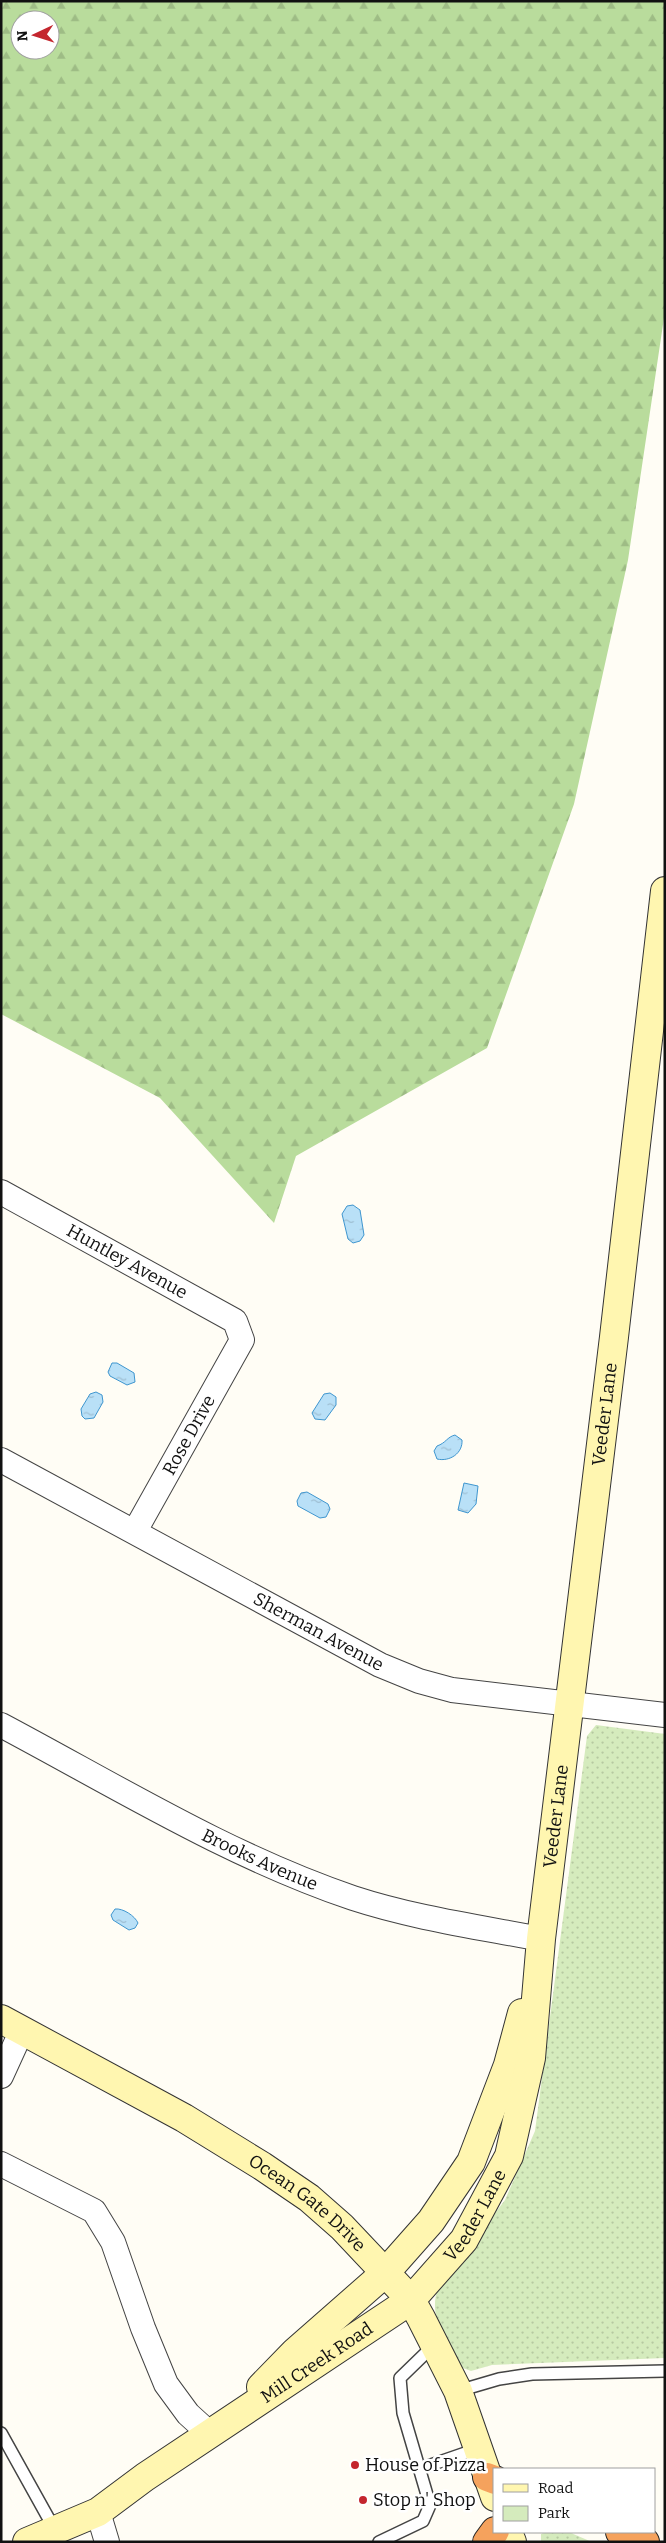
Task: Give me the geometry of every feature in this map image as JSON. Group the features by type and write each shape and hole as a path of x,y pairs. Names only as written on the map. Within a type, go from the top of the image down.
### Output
{"highway":[{"path":"622,2533 645,2542"}],"street":[{"name":"Veeder Lane","path":"411,2300 464,2240 509,2156 531,2058 541,1939 571,1705 665,891"},
{"name":"Huntley Avenue","path":"1,1192 234,1321 242,1340"},
{"name":"Rose Drive","path":"135,1531 242,1340"},
{"name":"Sherman Avenue","path":"1,1460 380,1665 419,1681 452,1690 665,1715"},
{"name":"Brooks Avenue","path":"1,1725 235,1850 353,1898 413,1914 541,1939"},
{"name":"Veeder Lane","path":"385,2273 431,2221 471,2162 508,2065 541,1939"},
{"name":"Ocean Gate Drive","path":"12,2025 184,2118 262,2166 309,2198 342,2227 411,2300 458,2391 492,2485"},
{"path":"1,2076 12,2025"},
{"path":"1,2164 94,2211 113,2242 143,2328 166,2384 188,2414 217,2429"},
{"name":"Mill Creek Road","path":"217,2429 295,2352 385,2273"},
{"name":"Mill Creek Road","path":"27,2542 98,2512 217,2429 411,2300"},
{"path":"98,2512 107,2542"}],"lane":[{"path":"379,2542 423,2521 430,2506 403,2412 400,2378 434,2345"},
{"path":"458,2391 499,2378 532,2374 665,2371"},
{"path":"1,2433 56,2531"},
{"path":"419,2469 478,2449"}],"green space":[{"path":"1,1 665,1 665,311 628,560 574,804 487,1048 296,1156 274,1223 160,1098 1,1014"},
{"path":"596,1725 665,1734 665,2358 492,2365 471,2371 463,2368 441,2330 435,2310 435,2299 438,2288 505,2200 535,2131 587,1736"},
{"path":"571,2533 592,2542 541,2542 541,2534"}],"water":[{"path":"353,1205 360,1210 364,1235 360,1241 353,1243 348,1239 342,1214 347,1206"},
{"path":"112,1363 117,1363 134,1373 135,1382 127,1385 110,1376 108,1372"},
{"path":"96,1392 102,1395 103,1402 94,1418 85,1419 82,1416 81,1409 90,1394"},
{"path":"330,1393 336,1397 336,1405 325,1420 315,1419 312,1413 324,1394"},
{"path":"455,1435 462,1440 458,1453 451,1458 437,1459 434,1451 437,1446"},
{"path":"464,1483 478,1486 476,1504 468,1513 458,1510"},
{"path":"307,1492 328,1504 330,1509 326,1517 320,1518 298,1506 297,1501 301,1493"},
{"path":"115,1909 125,1911 134,1918 138,1923 135,1928 129,1930 113,1920 111,1915"}],"place":[{"name":"House of Pizza","path":"355,2465"},
{"name":"Stop n' Shop","path":"363,2500"}]}
